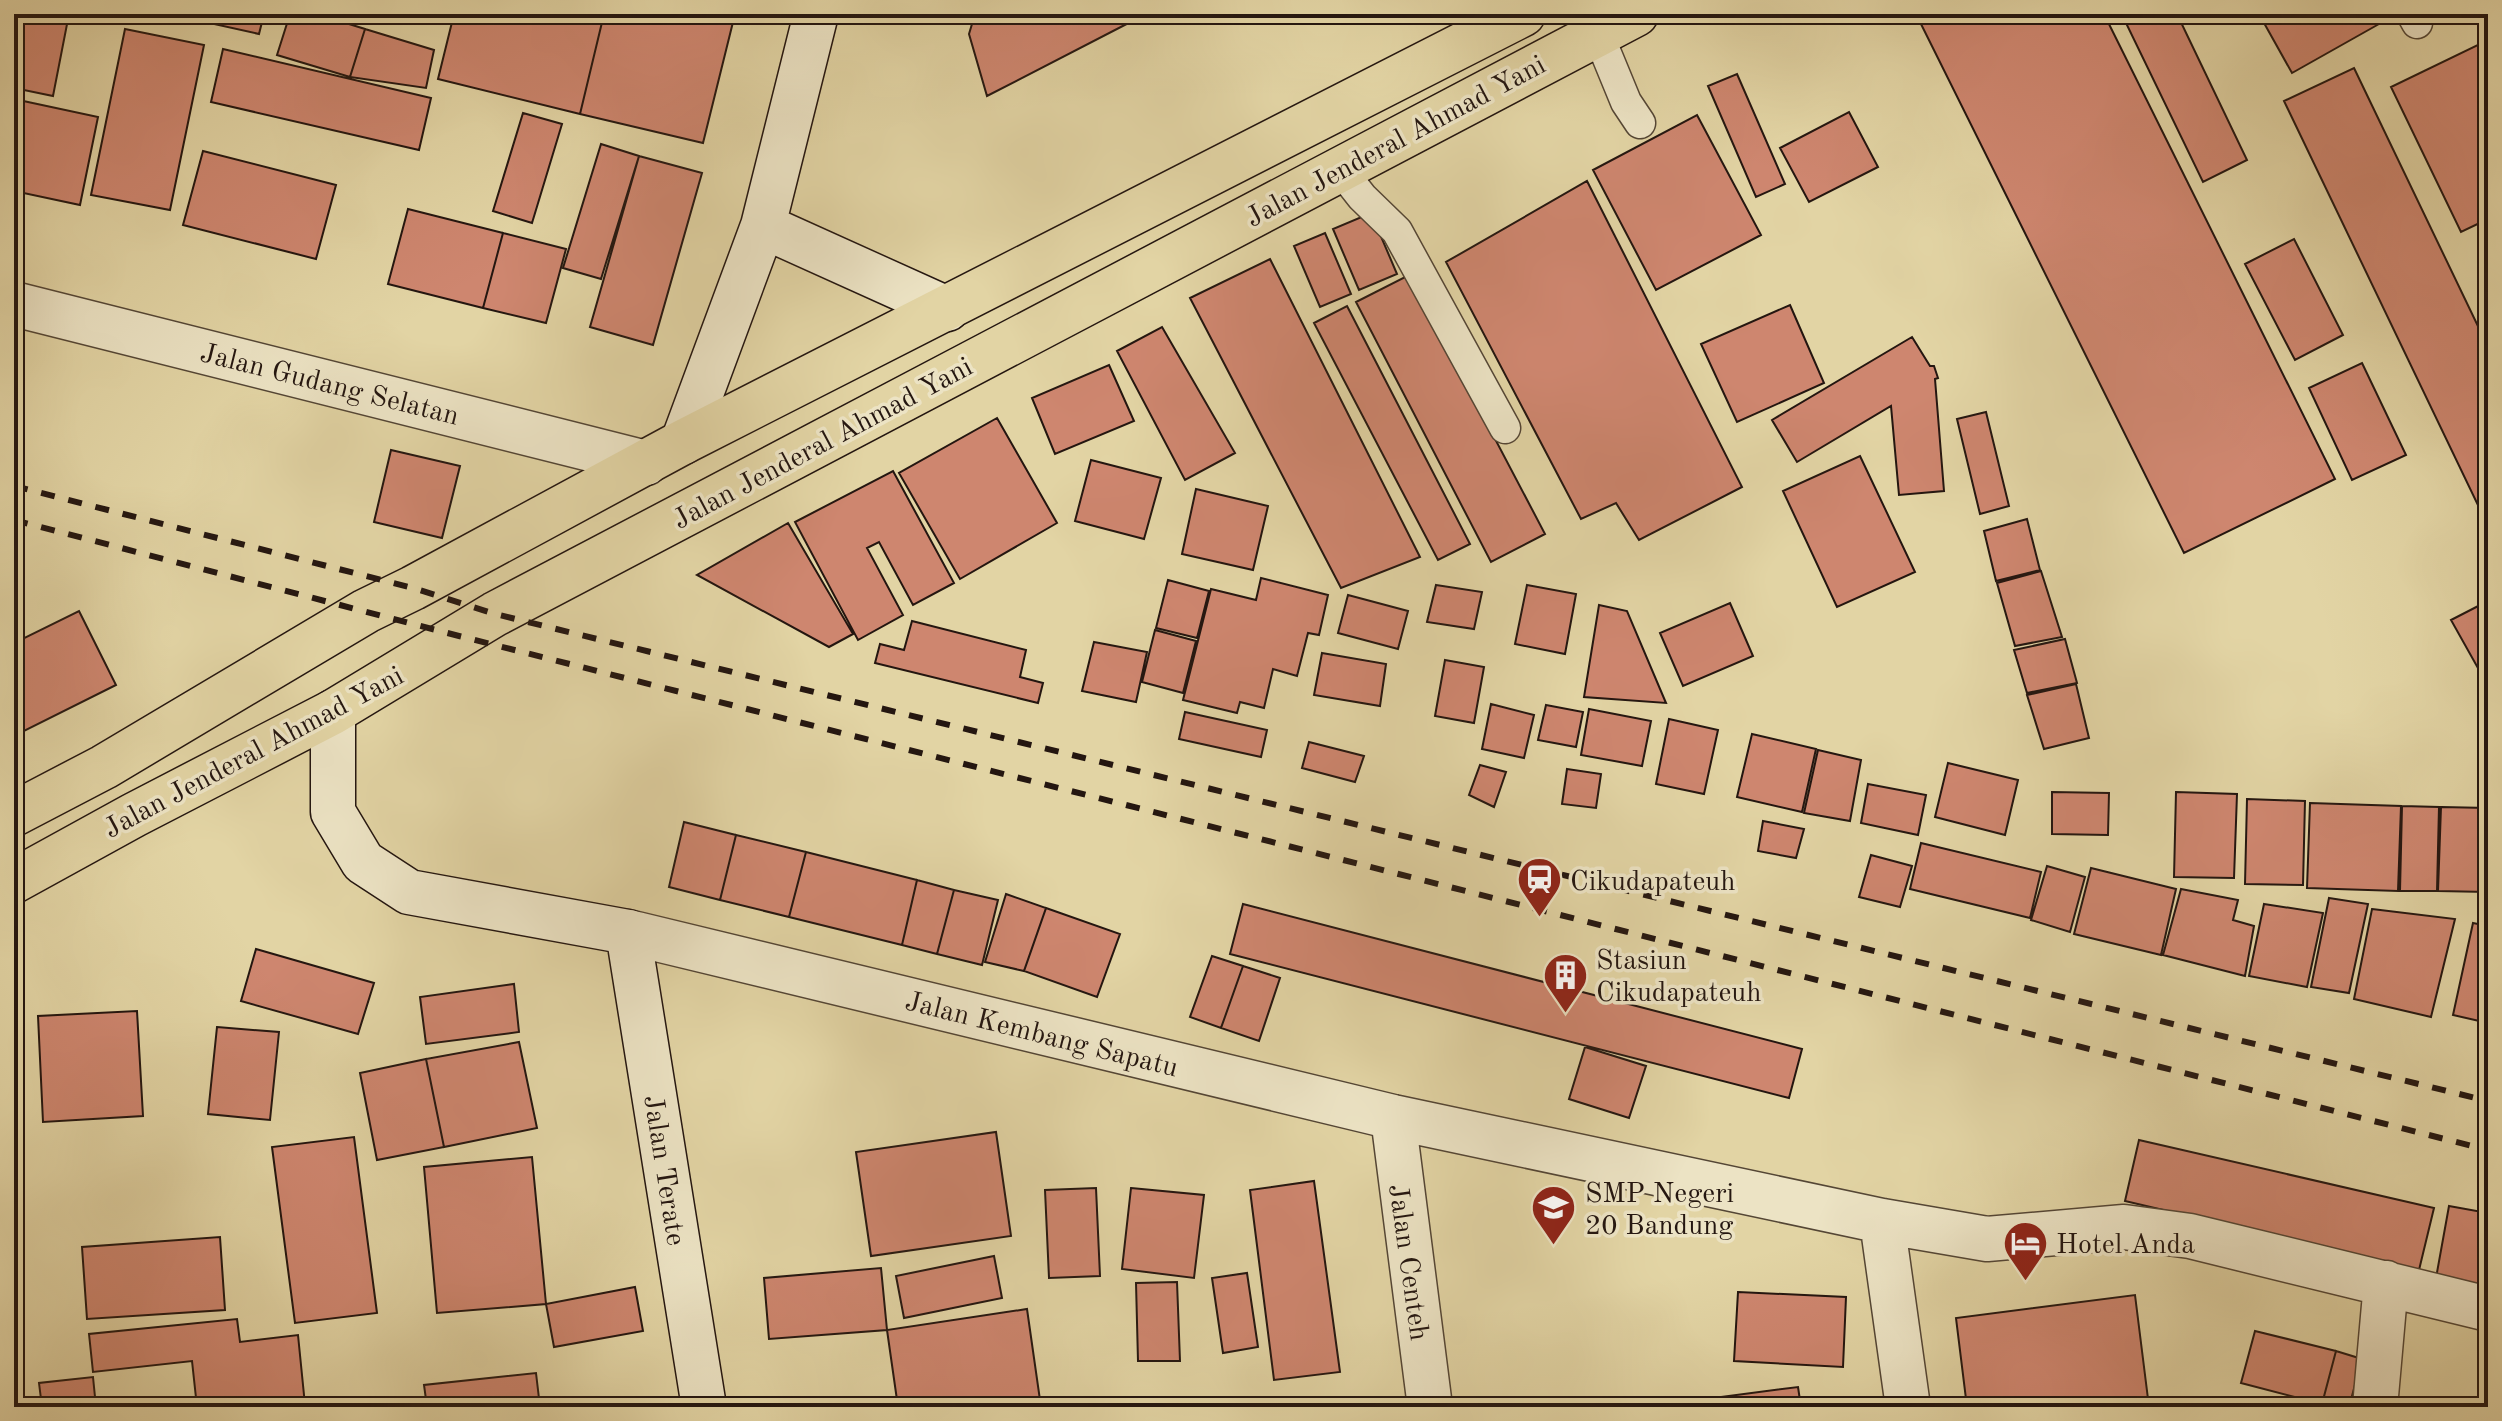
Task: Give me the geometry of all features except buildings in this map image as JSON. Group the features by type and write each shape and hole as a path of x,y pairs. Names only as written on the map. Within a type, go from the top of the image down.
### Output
{"main road":[{"name":"Jalan Jenderal Ahmad Yani","path":"14,814 104,767 366,611 664,453 1523,14"},
{"name":"Jalan Jenderal Ahmad Yani","path":"14,881 333,712 495,614 1636,14"}],"street":[{"path":"664,453 763,226 816,14"},
{"path":"763,226 947,309"},
{"name":"Jalan Gudang Selatan","path":"14,304 664,453"},
{"name":"Jalan Kembang Sapatu","path":"333,712 333,812 363,862 409,892 628,932 1393,1117 1882,1221 1987,1239 2124,1227 2190,1236 2488,1309"},
{"name":"Jalan Terate","path":"628,932 704,1407"},
{"name":"Jalan Centeh","path":"1393,1117 1430,1407"},
{"path":"1882,1221 1908,1407"},
{"path":"2375,1407 2386,1283"}],"lane":[{"path":"1598,34 1626,102 1640,123"},
{"path":"1340,169 1362,197 1397,231 1505,428"}],"railway":[{"path":"14,486 413,588 495,614 2488,1101"},
{"path":"14,520 459,636 2488,1150"}],"place":[{"name":"Cikudapateuh","path":"1539,919"},
{"name":"Stasiun Cikudapateuh","path":"1565,1014"},
{"name":"SMP Negeri 20 Bandung","path":"1554,1247"},
{"name":"Hotel Anda","path":"2025,1282"}]}
